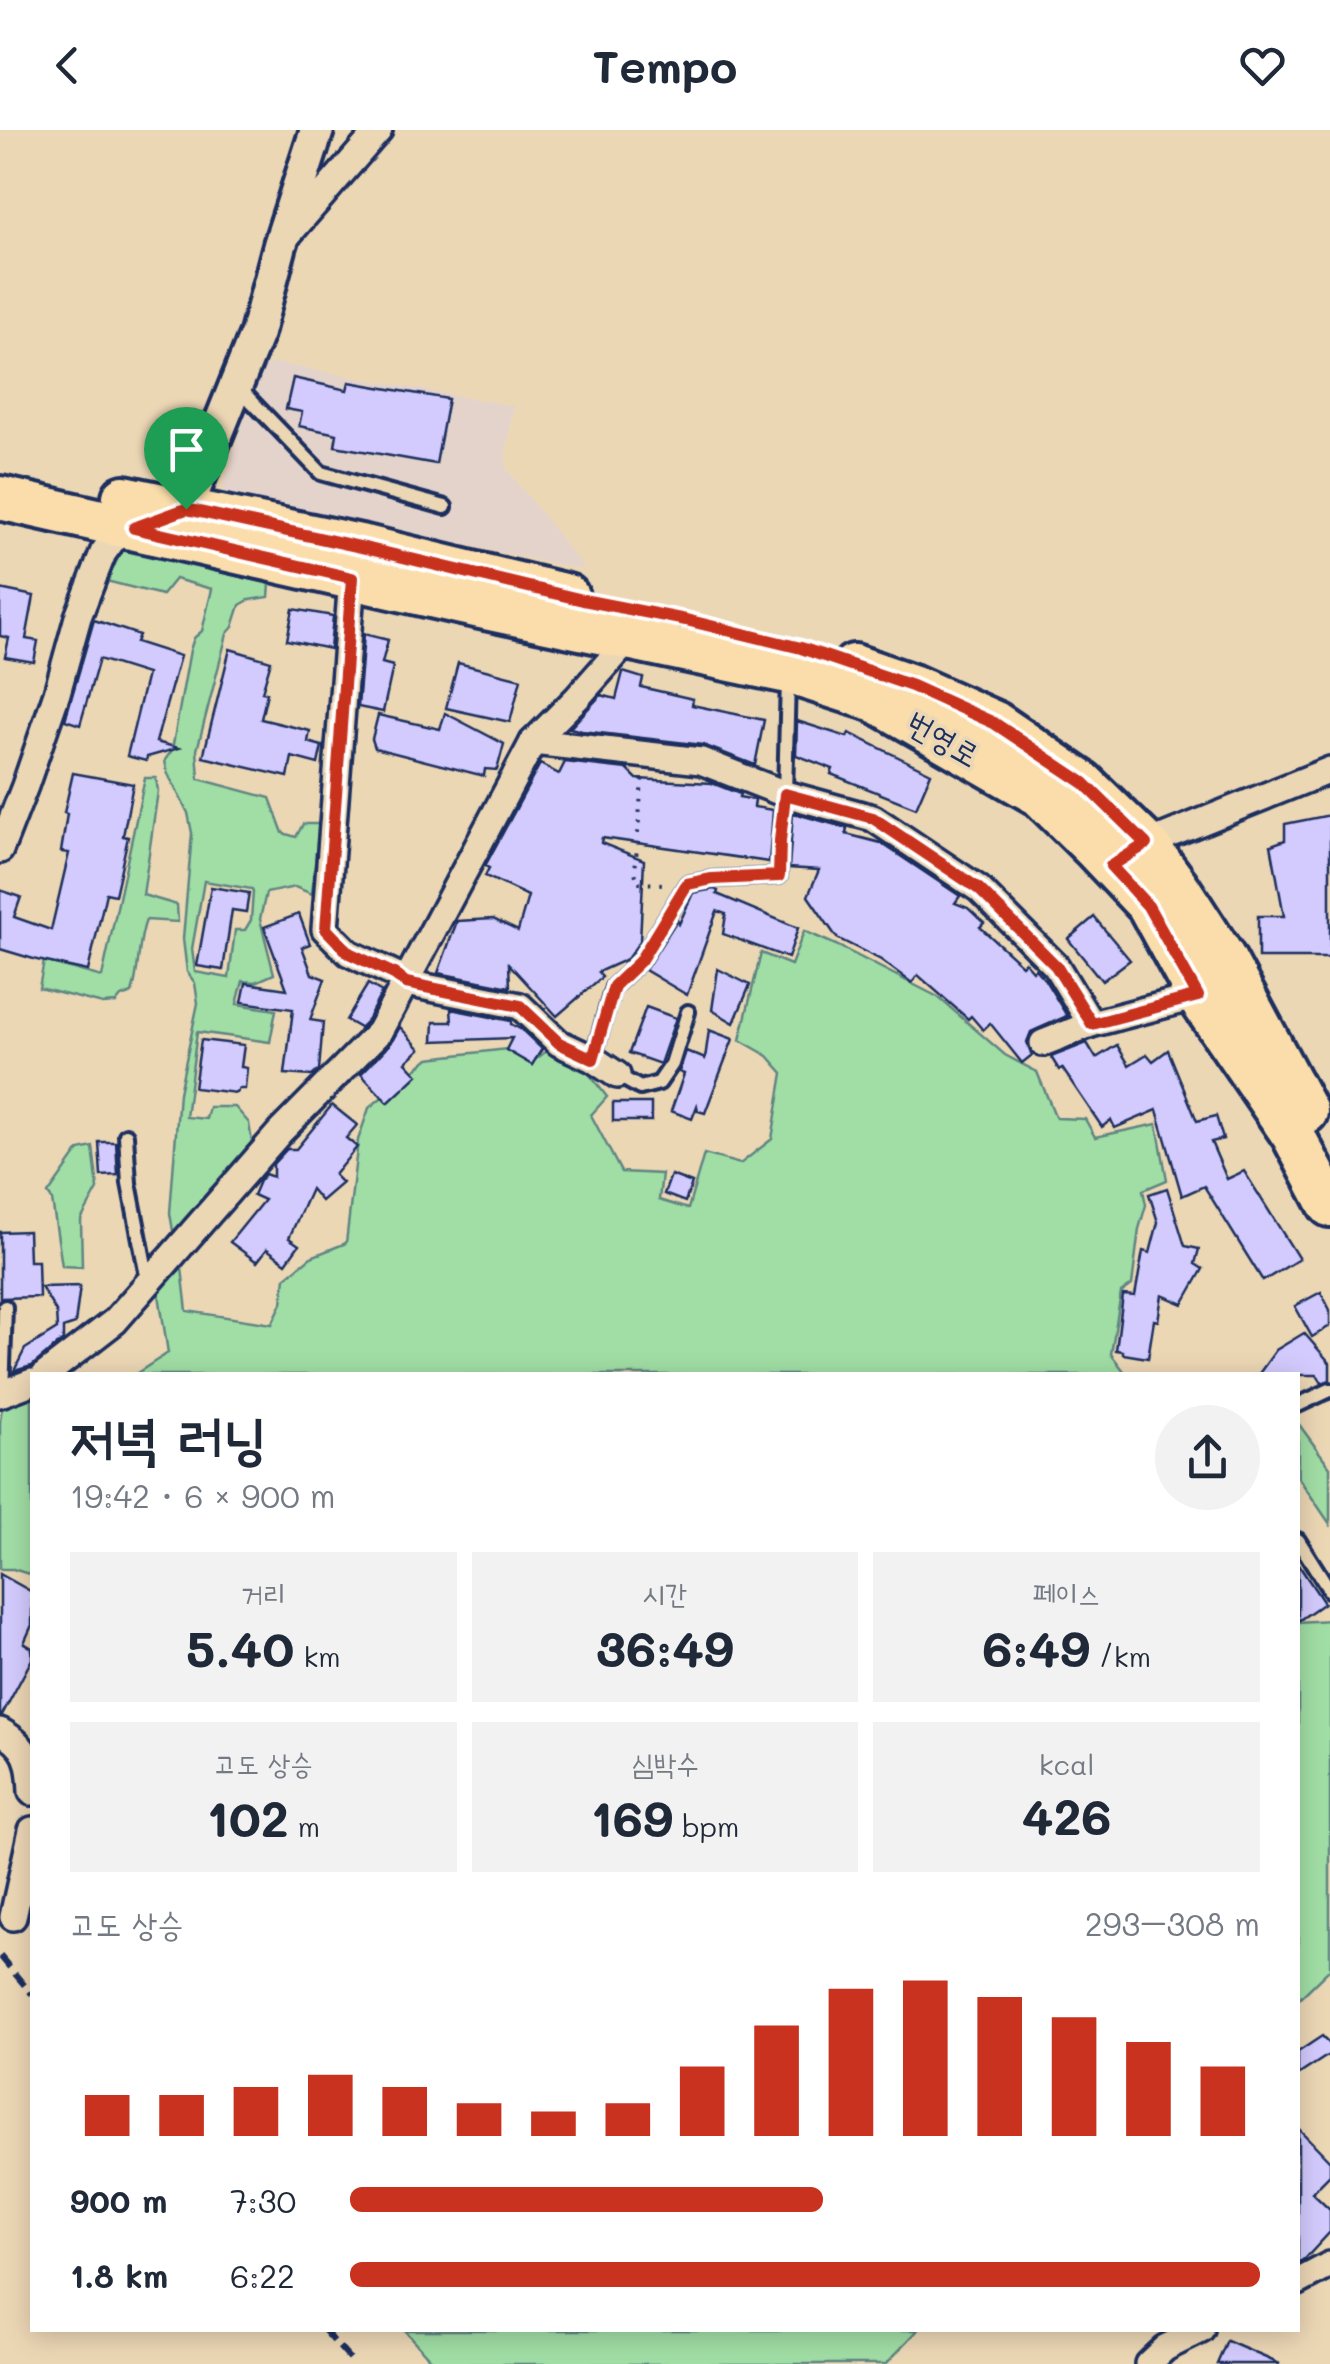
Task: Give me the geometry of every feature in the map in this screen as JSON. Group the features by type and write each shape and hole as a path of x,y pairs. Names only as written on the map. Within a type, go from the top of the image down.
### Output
{"main road":[{"name":"번영로","path":"0,471 365,548 801,648 912,686 994,723 1084,783 1129,855 1148,906 1198,996 1293,1135 1330,1205"},
{"name":"번영로","path":"0,498 788,672 875,700 1040,795 1177,886 1223,956 1330,1156"}],"street":[{"path":"0,850 103,553 114,538 186,509 257,333 317,130"},
{"path":"280,245 379,130"},
{"path":"352,578 326,929 349,953 406,983 520,1006 559,1043 617,1075"},
{"path":"49,1372 115,1321 280,1132 379,1032 533,742 630,638"},
{"path":"533,742 701,761 785,794 873,818 979,889 1056,966 1092,1024"},
{"path":"1129,855 1330,770"},
{"path":"1043,1043 1092,1024 1198,996"},
{"path":"1,1394 30,1383"},
{"path":"0,1731 15,1739 30,1759"},
{"path":"13,1917 30,1839"},
{"path":"1300,2281 1330,2265"},
{"path":"1148,2364 1165,2348 1197,2332"}],"lane":[{"path":"236,385 320,473 445,507"},
{"path":"593,1059 614,986 640,961 687,884 779,876 788,672"},
{"path":"617,1075 640,1088 659,1084 672,1064 688,1012"},
{"path":"126,1135 129,1183 148,1281"},
{"path":"1,1394 5,1306"},
{"path":"1300,1403 1330,1390"},
{"path":"1300,1543 1330,1591"}],"path":[{"path":"644,754 635,872 638,882 687,884"}],"shaded area":[{"path":"276,363 514,406 506,468 585,570 221,494 258,366"}],"green space":[{"path":"123,549 270,584 269,597 240,605 227,634 197,750 199,779 270,798 283,833 296,837 303,824 319,824 312,894 295,887 266,893 260,919 274,974 256,982 243,981 237,1004 276,1010 270,1042 197,1032 186,1117 206,1119 209,1107 235,1107 249,1123 252,1142 174,1237 170,1213 179,1093 198,1003 195,983 187,972 183,939 192,833 188,813 165,760 172,750 190,650 194,638 202,631 212,589 175,579 162,595 106,581","holes":["204,881 252,889 251,920 245,930 235,930 229,978 195,972 192,949"]},
{"path":"145,778 156,778 158,791 143,895 177,905 178,922 146,920 132,993 116,1003 103,1004 39,988 44,961 102,977"},
{"path":"804,931 938,997 1005,1055 1037,1072 1056,1118 1085,1119 1095,1137 1157,1124 1167,1180 1143,1190 1146,1205 1132,1285 1121,1293 1111,1354 1125,1372 139,1372 168,1353 158,1288 182,1268 187,1311 272,1324 282,1303 285,1278 311,1257 346,1243 358,1140 369,1108 429,1058 516,1048 536,1059 548,1050 587,1071 607,1097 591,1115 621,1172 662,1174 659,1200 688,1209 704,1154 740,1164 772,1139 783,1073 768,1056 740,1040 761,953 791,965"},
{"path":"93,1147 98,1189 81,1220 82,1267 62,1266 48,1194 79,1150"},
{"path":"30,1393 30,1574 0,1569 2,1407"},
{"path":"1300,1426 1330,1467 1330,1524 1300,1480"},
{"path":"1330,1620 1330,1969 1300,1998 1300,1622"},
{"path":"406,2332 916,2332 886,2364 435,2364"}],"building":[{"path":"293,378 347,390 349,382 448,399 436,464 335,446 337,434 299,426 302,412 286,409"},
{"path":"0,589 34,596 26,639 38,641 34,662 5,657 9,638 0,636"},
{"path":"293,609 333,616 330,649 287,640"},
{"path":"94,620 139,635 136,642 180,656 156,742 179,748 147,757 146,761 127,756 147,674 99,659 80,725 65,720"},
{"path":"364,634 388,640 382,663 393,666 383,712 358,707"},
{"path":"230,649 271,661 262,692 267,693 261,719 310,731 308,742 322,746 318,764 292,757 288,777 203,757"},
{"path":"458,663 521,679 510,722 446,708"},
{"path":"623,672 643,678 641,687 693,699 692,705 764,720 755,765 703,745 570,728 601,695 616,699"},
{"path":"445,713 504,744 497,770 485,769 484,776 375,748 372,739 378,715 440,729"},
{"path":"797,721 847,737 849,733 931,773 916,808 831,774 833,769 796,755"},
{"path":"565,762 627,769 637,779 712,783 740,794 739,797 755,800 754,807 773,810 769,862 602,838 601,843 644,860 640,941 627,959 598,972 602,977 557,1016 509,964 510,987 438,973 457,921 493,919 518,931 528,896 485,876 489,868 485,866 540,764 559,774"},
{"path":"73,773 133,784 123,836 128,837 115,895 106,893 88,971 0,949 0,890 21,897 14,917 51,930 69,853 61,852"},
{"path":"793,813 847,828 846,834 881,843 960,896 955,903 968,908 984,923 980,927 1022,965 1025,962 1035,969 1067,1016 1031,1032 1027,1042 1032,1055 1022,1063 990,1023 983,1030 918,975 912,983 881,960 837,938 808,896 819,870 789,868"},
{"path":"1330,815 1330,958 1258,958 1258,916 1284,916 1271,845 1285,840 1285,824"},
{"path":"211,887 249,893 246,912 232,910 223,970 197,966"},
{"path":"714,889 717,894 798,928 788,958 723,934 726,914 717,911 687,995 645,970 677,920 679,924 693,893"},
{"path":"299,914 310,944 302,947 312,974 325,979 310,1020 323,1022 319,1070 312,1076 285,1074 293,1009 242,1002 246,983 287,989 264,927"},
{"path":"1094,917 1130,960 1102,981 1068,939"},
{"path":"718,969 750,985 734,1023 712,1010"},
{"path":"368,984 382,992 360,1028 346,1020"},
{"path":"646,1007 676,1018 660,1064 629,1053"},
{"path":"451,1009 511,1021 542,1049 532,1065 506,1050 512,1038 433,1041 434,1022 452,1022"},
{"path":"400,1027 420,1049 406,1062 418,1075 388,1103 361,1074 391,1043"},
{"path":"709,1030 733,1039 705,1113 698,1111 697,1106 692,1119 671,1111 684,1074 679,1072 686,1051 705,1059"},
{"path":"201,1040 244,1045 241,1067 247,1068 245,1089 236,1093 194,1088"},
{"path":"1087,1043 1096,1058 1117,1045 1129,1065 1147,1054 1153,1061 1168,1050 1197,1121 1216,1116 1223,1139 1211,1142 1227,1179 1244,1171 1299,1259 1263,1281 1204,1186 1182,1196 1157,1110 1115,1128 1111,1120 1102,1127 1051,1057"},
{"path":"613,1103 651,1103 651,1121 613,1121"},
{"path":"332,1105 357,1125 346,1138 357,1147 334,1175 342,1183 321,1201 311,1189 289,1238 299,1245 286,1263 267,1249 257,1262 230,1242 264,1200 253,1195 259,1181 265,1174 273,1177 273,1164 287,1149 296,1149"},
{"path":"99,1142 116,1142 118,1175 101,1176"},
{"path":"671,1175 692,1183 685,1202 664,1194"},
{"path":"1167,1188 1185,1246 1199,1249 1195,1264 1203,1269 1183,1304 1162,1295 1148,1358 1123,1354 1116,1350 1123,1295 1135,1296 1143,1251 1150,1253 1158,1222 1149,1194"},
{"path":"28,1231 29,1261 38,1261 39,1297 0,1298 0,1232"},
{"path":"80,1286 75,1324 63,1328 63,1340 32,1366 14,1371 25,1349 57,1329 56,1312 41,1287"},
{"path":"1321,1292 1330,1310 1330,1326 1312,1337 1295,1306"},
{"path":"1304,1333 1330,1363 1330,1380 1322,1383 1317,1375 1300,1372 1260,1372 1276,1350"},
{"path":"1300,1567 1324,1603 1300,1620"},
{"path":"0,1574 30,1591 30,1630 24,1643 30,1647 30,1663 0,1715"},
{"path":"1322,2036 1330,2044 1330,2054 1300,2074 1300,2051"},
{"path":"1300,2130 1330,2161 1330,2175 1312,2193 1330,2210 1330,2232 1300,2263"},
{"path":"1227,2341 1280,2364 1217,2364"}],"railway":[{"path":"0,1956 30,1992"},
{"path":"326,2332 354,2364"}],"route":[{"path":"186,509 801,648 912,686 994,723 1084,783 1146,844 1111,866 1148,906 1198,996 1092,1024 1056,966 979,889 873,818 785,794 779,876 687,884 640,961 614,986 593,1059 559,1043 520,1006 406,983 349,953 326,929 352,578 134,528 186,509"}]}
